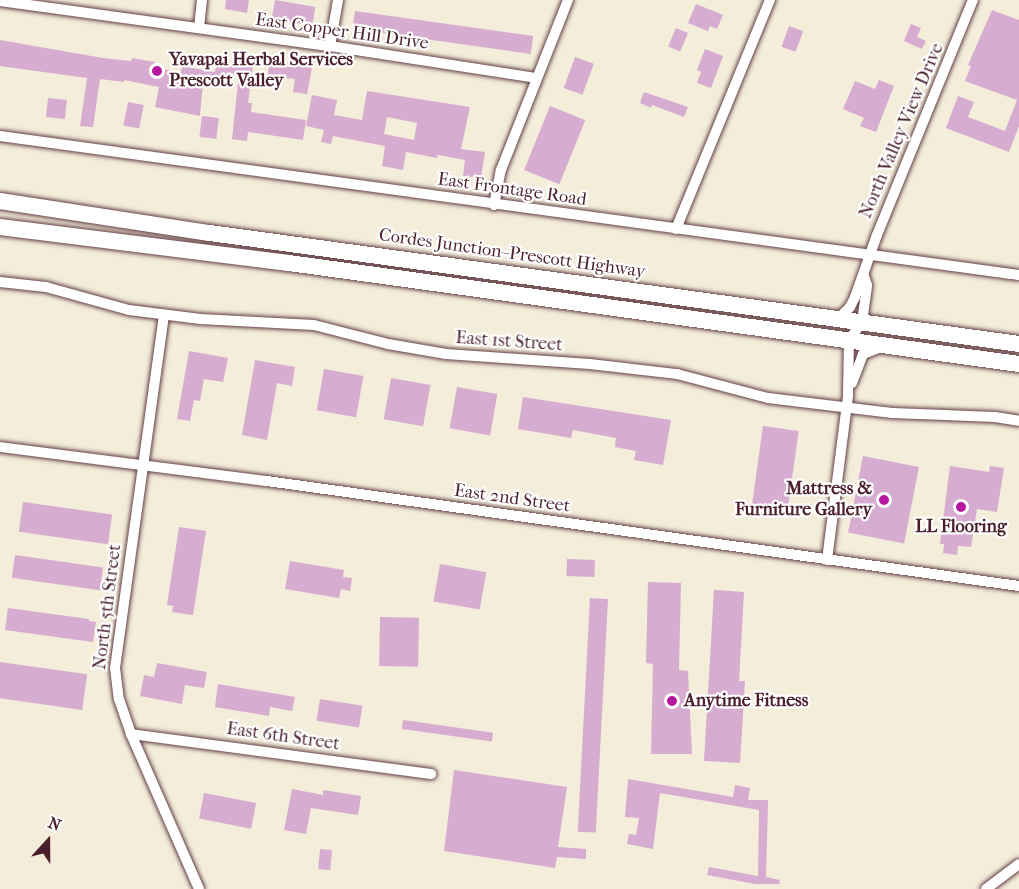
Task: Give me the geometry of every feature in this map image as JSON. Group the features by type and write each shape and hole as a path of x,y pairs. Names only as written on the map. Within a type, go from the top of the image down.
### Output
{"main road":[{"name":"Cordes Junction–Prescott Highway","path":"0,201 1019,344"},
{"path":"0,227 278,261 1019,364"}],"street":[{"path":"199,28 202,0"},
{"path":"330,46 338,0"},
{"path":"494,205 501,170 568,0"},
{"path":"676,229 770,0"},
{"name":"North Valley View Drive","path":"838,319 853,303 870,255 973,0"},
{"name":"East Copper Hill Drive","path":"0,1 71,5 199,28 536,78"},
{"name":"East Frontage Road","path":"0,136 1019,275"},
{"name":"North Valley View Drive","path":"849,340 862,322 867,285 864,276"},
{"name":"East 1st Street","path":"0,282 46,287 129,310 164,315 314,325 388,344 446,354 590,364 677,374 768,398 892,413 995,417 1019,421"},
{"name":"North 5th Street","path":"164,315 115,668 119,699 131,734 199,889"},
{"path":"827,560 847,407 849,340"},
{"path":"848,395 863,354 887,346"},
{"name":"East 2nd Street","path":"0,447 143,464 1019,586"},
{"name":"East 6th Street","path":"131,734 431,774"},
{"path":"986,889 1019,864"}],"building":[{"path":"226,0 249,0 247,13 225,9"},
{"path":"275,0 315,7 312,26 272,19"},
{"path":"696,4 723,15 717,29 710,26 708,31 688,23"},
{"path":"992,10 1019,20 1019,126 1009,152 946,128 958,96 974,102 968,117 1005,131 1017,100 965,81 971,66 968,65"},
{"path":"355,11 533,36 531,54 352,29"},
{"path":"911,24 921,28 917,37 926,41 922,49 904,41"},
{"path":"789,26 803,31 796,52 781,47"},
{"path":"676,28 688,33 680,51 668,46"},
{"path":"0,40 103,58 131,61 132,58 155,62 154,67 181,73 182,66 215,72 217,61 253,66 248,103 252,103 251,112 306,120 303,140 248,132 247,141 232,139 239,74 226,73 224,85 203,82 200,116 155,107 159,87 124,80 124,82 100,79 93,127 80,126 87,78 0,66"},
{"path":"705,49 723,56 711,88 697,83 701,72 697,70"},
{"path":"575,57 594,64 583,95 564,88"},
{"path":"269,60 312,67 307,94 293,92 295,79 268,76"},
{"path":"879,80 894,86 876,132 860,126 864,118 843,109 855,81 875,89"},
{"path":"367,91 470,107 461,149 485,152 481,178 463,176 465,160 438,155 437,158 406,152 403,170 382,166 385,146 333,136 331,144 321,142 324,130 306,126 312,95 337,100 334,115 362,120","holes":["387,117 417,123 414,140 384,134"]},
{"path":"644,92 688,107 684,117 640,103"},
{"path":"48,98 67,100 65,119 46,117"},
{"path":"128,102 144,105 139,129 123,126"},
{"path":"550,106 585,120 559,184 524,170"},
{"path":"202,116 219,118 216,139 199,137"},
{"path":"189,351 228,358 223,382 204,379 200,401 194,400 190,421 177,419"},
{"path":"255,360 295,367 292,386 277,383 267,440 242,435"},
{"path":"324,369 363,376 356,417 317,410"},
{"path":"391,378 430,385 423,426 384,419"},
{"path":"457,387 497,394 490,435 450,428"},
{"path":"523,397 671,420 663,465 634,460 636,451 615,447 616,438 573,430 571,438 518,429"},
{"path":"763,426 799,431 787,512 752,507"},
{"name":"Mattress & Furniture Gallery","path":"863,456 919,467 904,543 848,533"},
{"name":"LL Flooring","path":"950,466 989,472 990,466 1004,468 997,512 977,509 971,547 958,546 957,555 943,553 944,544 940,544"},
{"path":"23,502 112,515 108,544 19,532"},
{"path":"179,527 206,531 193,615 172,612 173,606 167,605"},
{"path":"15,555 103,567 100,590 12,578"},
{"path":"567,559 595,560 594,577 566,576"},
{"path":"290,561 344,570 343,577 352,578 350,591 341,589 339,598 285,589"},
{"path":"440,564 486,572 480,610 433,601"},
{"path":"648,582 681,583 679,670 688,671 692,754 651,754 653,664 646,663"},
{"path":"714,590 744,592 739,681 745,681 740,763 704,761"},
{"path":"590,598 608,599 596,833 578,832"},
{"path":"8,608 89,619 89,621 96,622 93,642 5,630"},
{"path":"380,617 419,618 418,667 379,666"},
{"path":"0,662 87,674 82,710 0,698"},
{"path":"157,663 207,672 204,688 185,685 182,704 140,696 144,675 154,677"},
{"path":"218,684 295,697 292,711 270,707 269,716 215,707"},
{"path":"320,699 362,706 359,727 317,721"},
{"path":"403,720 493,733 492,742 402,729"},
{"path":"454,770 567,787 558,847 586,849 586,859 557,857 555,868 444,851"},
{"path":"628,779 733,797 735,785 750,788 748,800 768,800 766,877 780,880 779,884 755,884 707,875 709,867 758,876 759,810 660,793 653,849 627,844 629,834 636,835 639,818 625,817"},
{"path":"292,789 323,795 323,790 361,796 358,815 311,808 306,834 284,830"},
{"path":"204,793 256,803 251,829 199,819"},
{"path":"320,849 332,850 330,870 318,869"}],"place":[{"name":"Yavapai Herbal Services Prescott Valley","path":"157,71"},
{"name":"Mattress & Furniture Gallery","path":"884,500"},
{"name":"LL Flooring","path":"961,507"},
{"name":"Anytime Fitness","path":"672,701"}]}
